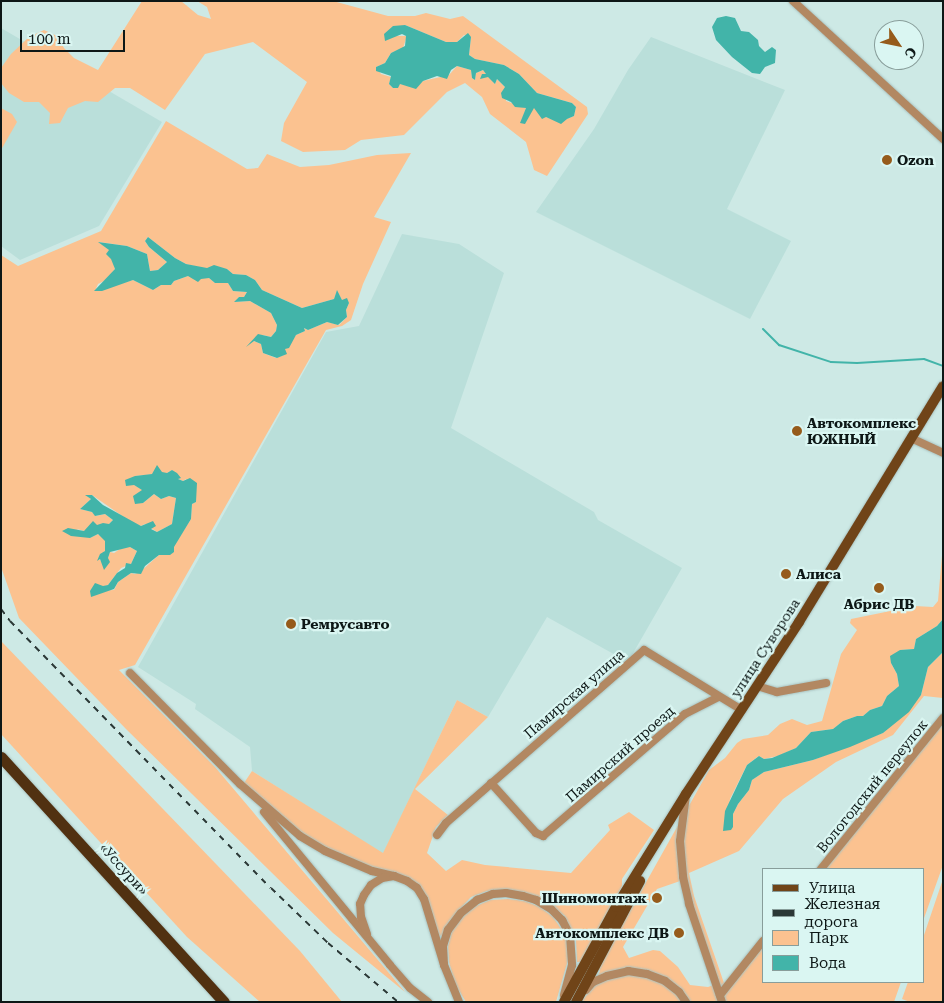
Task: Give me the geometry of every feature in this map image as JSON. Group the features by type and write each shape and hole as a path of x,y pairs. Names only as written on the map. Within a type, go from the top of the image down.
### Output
{"highway":[{"name":"«Уссури»","path":"1,757 224,1002"}],"main road":[{"name":"улица Суворова","path":"563,1002 616,907 686,794 742,710 943,386"},
{"name":"улица Суворова","path":"576,1001 686,794"}],"street":[{"path":"793,1 943,139"},
{"path":"911,438 943,453"},
{"name":"Памирская улица","path":"437,835 446,822 644,650 742,710"},
{"path":"130,673 240,784 300,836 325,851 372,871 407,881 417,888 424,899 444,965 459,1002"},
{"path":"757,686 770,692 777,692 826,683"},
{"name":"Памирский проезд","path":"490,783 536,833 543,836 685,714 718,697"},
{"name":"Вологодский переулок","path":"822,868 943,718"},
{"path":"240,784 410,988 428,1002"},
{"path":"686,794 680,841 683,877 689,904 721,998"},
{"path":"369,940 360,917 360,904 371,885 382,878 394,876"},
{"path":"444,965 443,946 448,930 461,913 477,900 493,894 506,893 536,900 562,920 570,935 572,965 563,1002"},
{"path":"721,998 762,942"},
{"path":"576,1001 592,982 628,971 647,974 664,981 679,992 686,1002"}],"shaded area":[{"path":"1,28 162,122 99,226 20,260 1,246"},
{"path":"651,37 785,90 727,209 791,241 750,319 536,212 594,129 628,70"},
{"path":"402,234 459,244 504,273 451,428 594,512 598,520 682,568 628,662 547,617 488,717 457,700 383,854 252,771 250,747 195,709 196,704 138,667 326,332 359,326"}],"green space":[{"path":"142,1 181,1 198,15 211,19 207,7 197,1 333,1 388,16 415,16 426,13 450,19 463,16 587,107 588,114 547,176 534,170 526,142 490,114 482,97 465,83 447,92 404,135 361,140 345,150 303,152 281,141 284,123 307,82 253,42 205,54 165,110 130,88 115,88 98,102 85,101 68,108 60,123 49,124 50,113 39,102 24,102 9,93 1,83 1,68 11,54 29,37 44,30 57,36 64,48 74,58 98,70","holes":["405,25 446,42 457,42 464,35 471,37 469,55 475,59 504,65 519,74 537,93 572,103 576,107 574,116 559,122 546,117 534,107 521,123 526,108 506,101 505,87 497,79 495,84 483,70 476,73 475,80 472,78 471,70 457,66 449,75 423,81 417,86 400,84 393,88 389,84 391,77 381,74 376,67 385,63 391,53 403,48 407,36 393,36"]},
{"path":"1,108 12,114 17,122 1,150"},
{"path":"166,121 247,169 258,168 267,154 300,167 329,165 377,155 411,153 374,217 391,222 363,284 351,320 342,326 326,330 135,665 119,670 215,767 405,992 333,933 126,729 19,618 1,567 1,255 18,266 101,231","holes":["148,237 186,264 207,269 227,269 233,274 246,275 255,280 262,290 302,308 334,299 337,291 342,300 349,303 346,310 347,317 339,325 327,322 308,330 303,328 305,331 296,335 285,349 284,355 276,358 263,353 261,344 254,341 263,335 271,337 276,331 277,325 271,313 250,301 235,302 239,297 244,297 247,292 233,291 228,283 215,283 209,278 188,276 174,281 171,285 161,285 153,290 133,280 95,291 98,284 106,280 115,269 110,250 99,242 127,246 147,254 150,271 158,270 167,262 149,247 145,241","172,470 180,478 176,478 183,481 186,479 196,502 192,504 191,519 173,547 174,552 159,555 141,571 135,574 131,573 118,582 114,590 90,591 108,585 121,568 131,564 137,551 130,547 123,547 114,553 110,552 108,558 102,562 99,559 105,551 106,541 98,534 90,538 82,535 77,529 84,531 109,524 113,520 105,514 96,516 92,512 80,509 91,499 86,495 92,495 131,522 141,526 145,524 157,532 172,524 176,498 169,496 161,499 154,494 143,503 143,490 134,485 135,476 167,473"]},
{"path":"943,544 943,619 937,626 916,639 914,649 900,650 891,663 897,674 899,686 887,696 882,706 870,710 863,716 843,721 833,729 811,732 796,748 778,756 764,759 759,756 747,765 730,799 727,830 733,827 733,814 749,790 752,780 764,772 813,760 883,733 921,695 928,667 943,652 943,698 924,696 893,735 836,762 783,799 739,851 689,873 694,896 724,983 762,936 762,983 901,983 894,1002 581,1002 590,991 600,971 598,968 709,770 725,758 737,743 743,739 768,735 780,724 792,719 807,725 822,721 841,654 857,630 850,623 851,619 915,606 933,607 938,601","holes":["683,880 716,984 708,987 690,985 678,967 660,951 653,950 629,958 623,947 657,889"]},
{"path":"1,641 300,951 342,1002 260,1002 187,937 1,734"},
{"path":"457,700 488,717 415,789 448,815 436,827 427,853 446,871 462,860 485,865 571,873 610,830 608,825 629,812 654,830 622,879 622,886 581,962 577,962 576,941 565,916 545,901 506,890 487,891 471,897 449,921 442,936 438,935 417,886 327,849 304,835 260,800 244,783 252,771 383,853"},
{"path":"943,713 943,865 924,918 924,868 817,868"},
{"path":"943,879 943,1002 910,1002 902,999 908,983 924,983 924,935"},
{"path":"508,899 525,901 540,907 553,917 562,930 568,944 568,960 556,1002 466,1002 455,984 449,962 448,946 452,931 459,920 476,906 490,900"}],"water":[{"path":"726,16 735,18 741,31 749,32 758,40 759,46 765,52 772,47 776,50 775,63 765,67 760,74 752,73 732,57 716,40 712,27 717,18"},
{"path":"405,25 446,42 457,42 468,33 471,37 469,55 475,59 504,65 519,74 537,93 572,103 576,107 574,116 561,124 546,117 542,119 534,108 525,124 520,123 526,108 515,107 511,102 502,98 501,93 505,87 497,79 495,84 488,77 480,79 482,74 486,74 483,70 476,73 475,80 472,78 471,70 457,66 451,70 447,79 437,76 423,81 416,89 400,84 398,88 393,88 389,84 391,76 376,71 376,67 385,63 391,53 405,46 406,36 402,34 385,41 384,34 393,26"},
{"path":"148,237 186,264 207,268 214,265 227,269 233,274 246,275 255,280 262,290 302,308 334,299 337,290 342,300 347,298 349,303 346,310 347,317 338,325 327,322 308,330 304,328 305,331 296,335 289,348 285,349 287,354 277,358 263,353 261,344 254,341 246,347 258,334 271,337 276,331 277,325 271,313 250,301 234,302 239,297 244,297 247,292 233,291 228,283 215,283 209,278 201,279 198,282 188,276 174,281 171,285 161,285 153,290 133,280 102,291 94,291 115,269 111,259 106,254 109,250 98,242 127,246 147,254 150,271 158,270 167,262 149,247 145,241"},
{"path":"157,465 162,472 167,473 172,470 181,478 178,479 183,481 190,478 197,483 196,502 192,504 191,519 174,547 174,552 170,555 159,555 145,566 141,574 131,573 118,582 114,589 91,597 90,591 95,583 103,586 108,585 117,573 125,568 126,563 131,564 137,551 130,547 110,552 108,558 110,562 104,570 100,559 97,561 100,554 105,551 105,541 98,534 90,538 71,536 62,531 68,528 84,531 93,521 97,525 109,524 113,520 105,514 95,516 92,512 80,509 91,499 85,495 92,495 103,505 141,526 153,521 156,526 151,529 157,532 172,524 176,498 169,496 161,499 154,494 143,503 135,504 133,496 142,490 134,485 126,486 125,480 135,476 152,474"},
{"path":"943,619 943,652 928,667 921,695 909,712 883,733 850,747 813,760 764,772 752,780 749,790 738,804 733,814 733,827 731,830 723,831 725,811 747,765 759,756 764,759 772,758 796,748 811,732 833,729 843,721 863,716 870,710 882,706 887,696 899,686 897,674 891,663 890,656 900,650 914,649 916,639 937,626"}],"waterway":[{"path":"763,329 779,345 831,362 857,363 924,359 943,366"}],"railway":[{"path":"1,609 10,621 271,888 328,943 398,1002"}],"place":[{"name":"Ozon","path":"887,160"},
{"name":"Автокомплекс ЮЖНЫЙ","path":"797,431"},
{"name":"Алиса","path":"786,574"},
{"name":"Абрис ДВ","path":"879,588"},
{"name":"Ремрусавто","path":"291,624"},
{"name":"Шиномонтаж","path":"657,898"},
{"name":"Автокомплекс ДВ","path":"679,933"}]}
